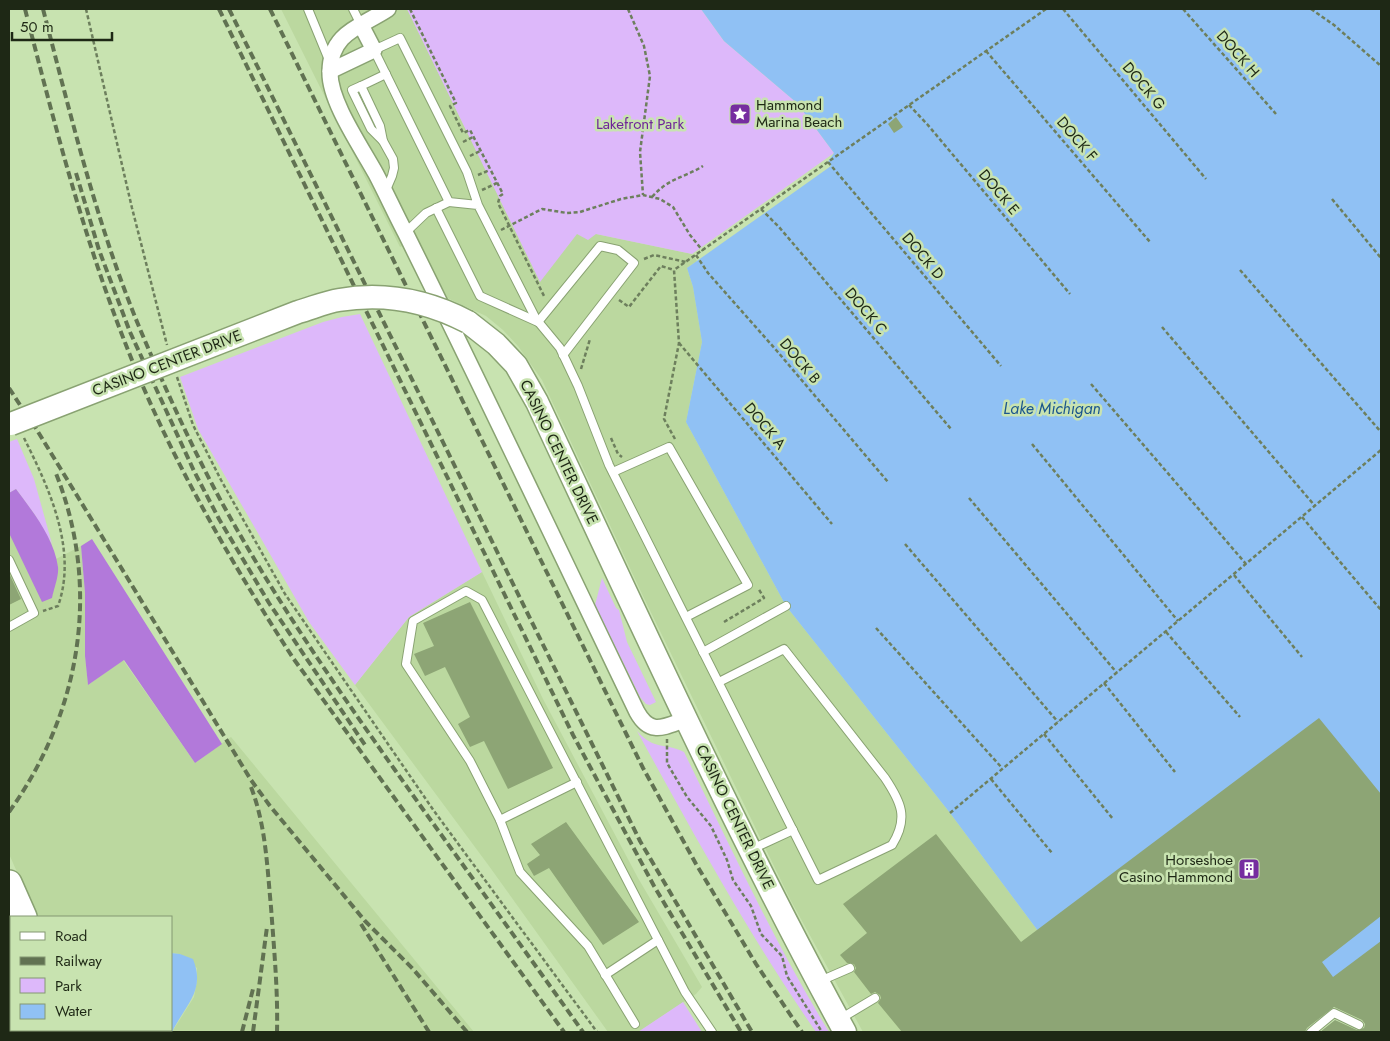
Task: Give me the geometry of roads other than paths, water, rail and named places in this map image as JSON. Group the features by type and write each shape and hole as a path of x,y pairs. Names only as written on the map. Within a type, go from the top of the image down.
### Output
{"main road":[{"path":"9,883 24,916"}],"street":[{"path":"388,9 342,37 332,53 330,67 333,93 359,146 385,192 482,388 637,712 646,724 652,728 659,728 687,718"},
{"path":"330,67 374,50 361,25"},
{"name":"CASINO CENTER DRIVE","path":"14,427 298,312 339,300 386,296 425,303 448,311 468,322 496,344 516,365 536,402 750,849 818,982 835,1028"}],"lane":[{"path":"308,9 330,67"},
{"path":"353,9 361,25"},
{"path":"448,202 374,50 400,38 467,172 478,204 538,322 564,355 613,472 718,682 818,880 892,845 898,836 901,826 901,810 894,792 784,649 718,682"},
{"path":"385,192 394,168 393,159 383,141 380,126 361,86 386,74"},
{"path":"405,233 422,217 448,202 478,204"},
{"path":"436,208 480,296 538,322"},
{"path":"538,322 600,246 618,250 634,263 564,355"},
{"path":"613,472 669,447 748,585 686,617"},
{"path":"9,560 34,613 9,627"},
{"path":"635,1024 588,946 520,872 500,820 470,761 406,664 413,621 466,591 482,600 685,992 712,1032"},
{"path":"703,652 786,606"},
{"path":"500,820 577,782"},
{"path":"750,849 793,830"},
{"path":"605,975 658,940"},
{"path":"818,982 850,968"},
{"path":"835,1028 875,998"},
{"path":"1311,1032 1334,1013 1359,1025"}],"water":[{"name":"Lake Michigan","path":"701,9 1381,9 1381,966 1297,1032 1123,1032 1038,931 950,813 786,606 686,422 702,342 693,287 687,268 831,166 828,162 834,153 797,103 724,41"},
{"path":"172,953 193,959 197,980 195,989 172,1032 43,1032 172,1031"}],"railway":[{"path":"25,9 58,136 96,262 126,345 161,427 181,467 223,545 293,658 564,1032"},
{"path":"43,9 86,170 125,290 172,401 218,496 275,594 347,702 583,1032"},
{"path":"219,9 573,735 654,886 741,1032"},
{"path":"229,9 640,841 752,1032"},
{"path":"270,9 643,768 696,864 756,964 802,1032"},
{"path":"76,173 99,250 130,332 194,471 219,519 269,603 367,748"},
{"path":"9,388 35,428"},
{"path":"32,422 251,780 270,806 365,921 413,969 467,1032"},
{"path":"9,812 34,773 53,733 68,691 77,648 80,604 78,559 69,515 55,471"},
{"path":"251,787 260,816 267,861 276,970 277,1032"},
{"path":"361,924 429,1032"},
{"path":"253,1032 267,927"},
{"path":"242,1032 253,989"}],"place":[{"name":"Hammond Marina Beach","path":"740,114"},
{"name":"Horseshoe Casino Hammond","path":"1249,869"}],"park label":[{"name":"Lakefront Park","path":"640,124"}]}
